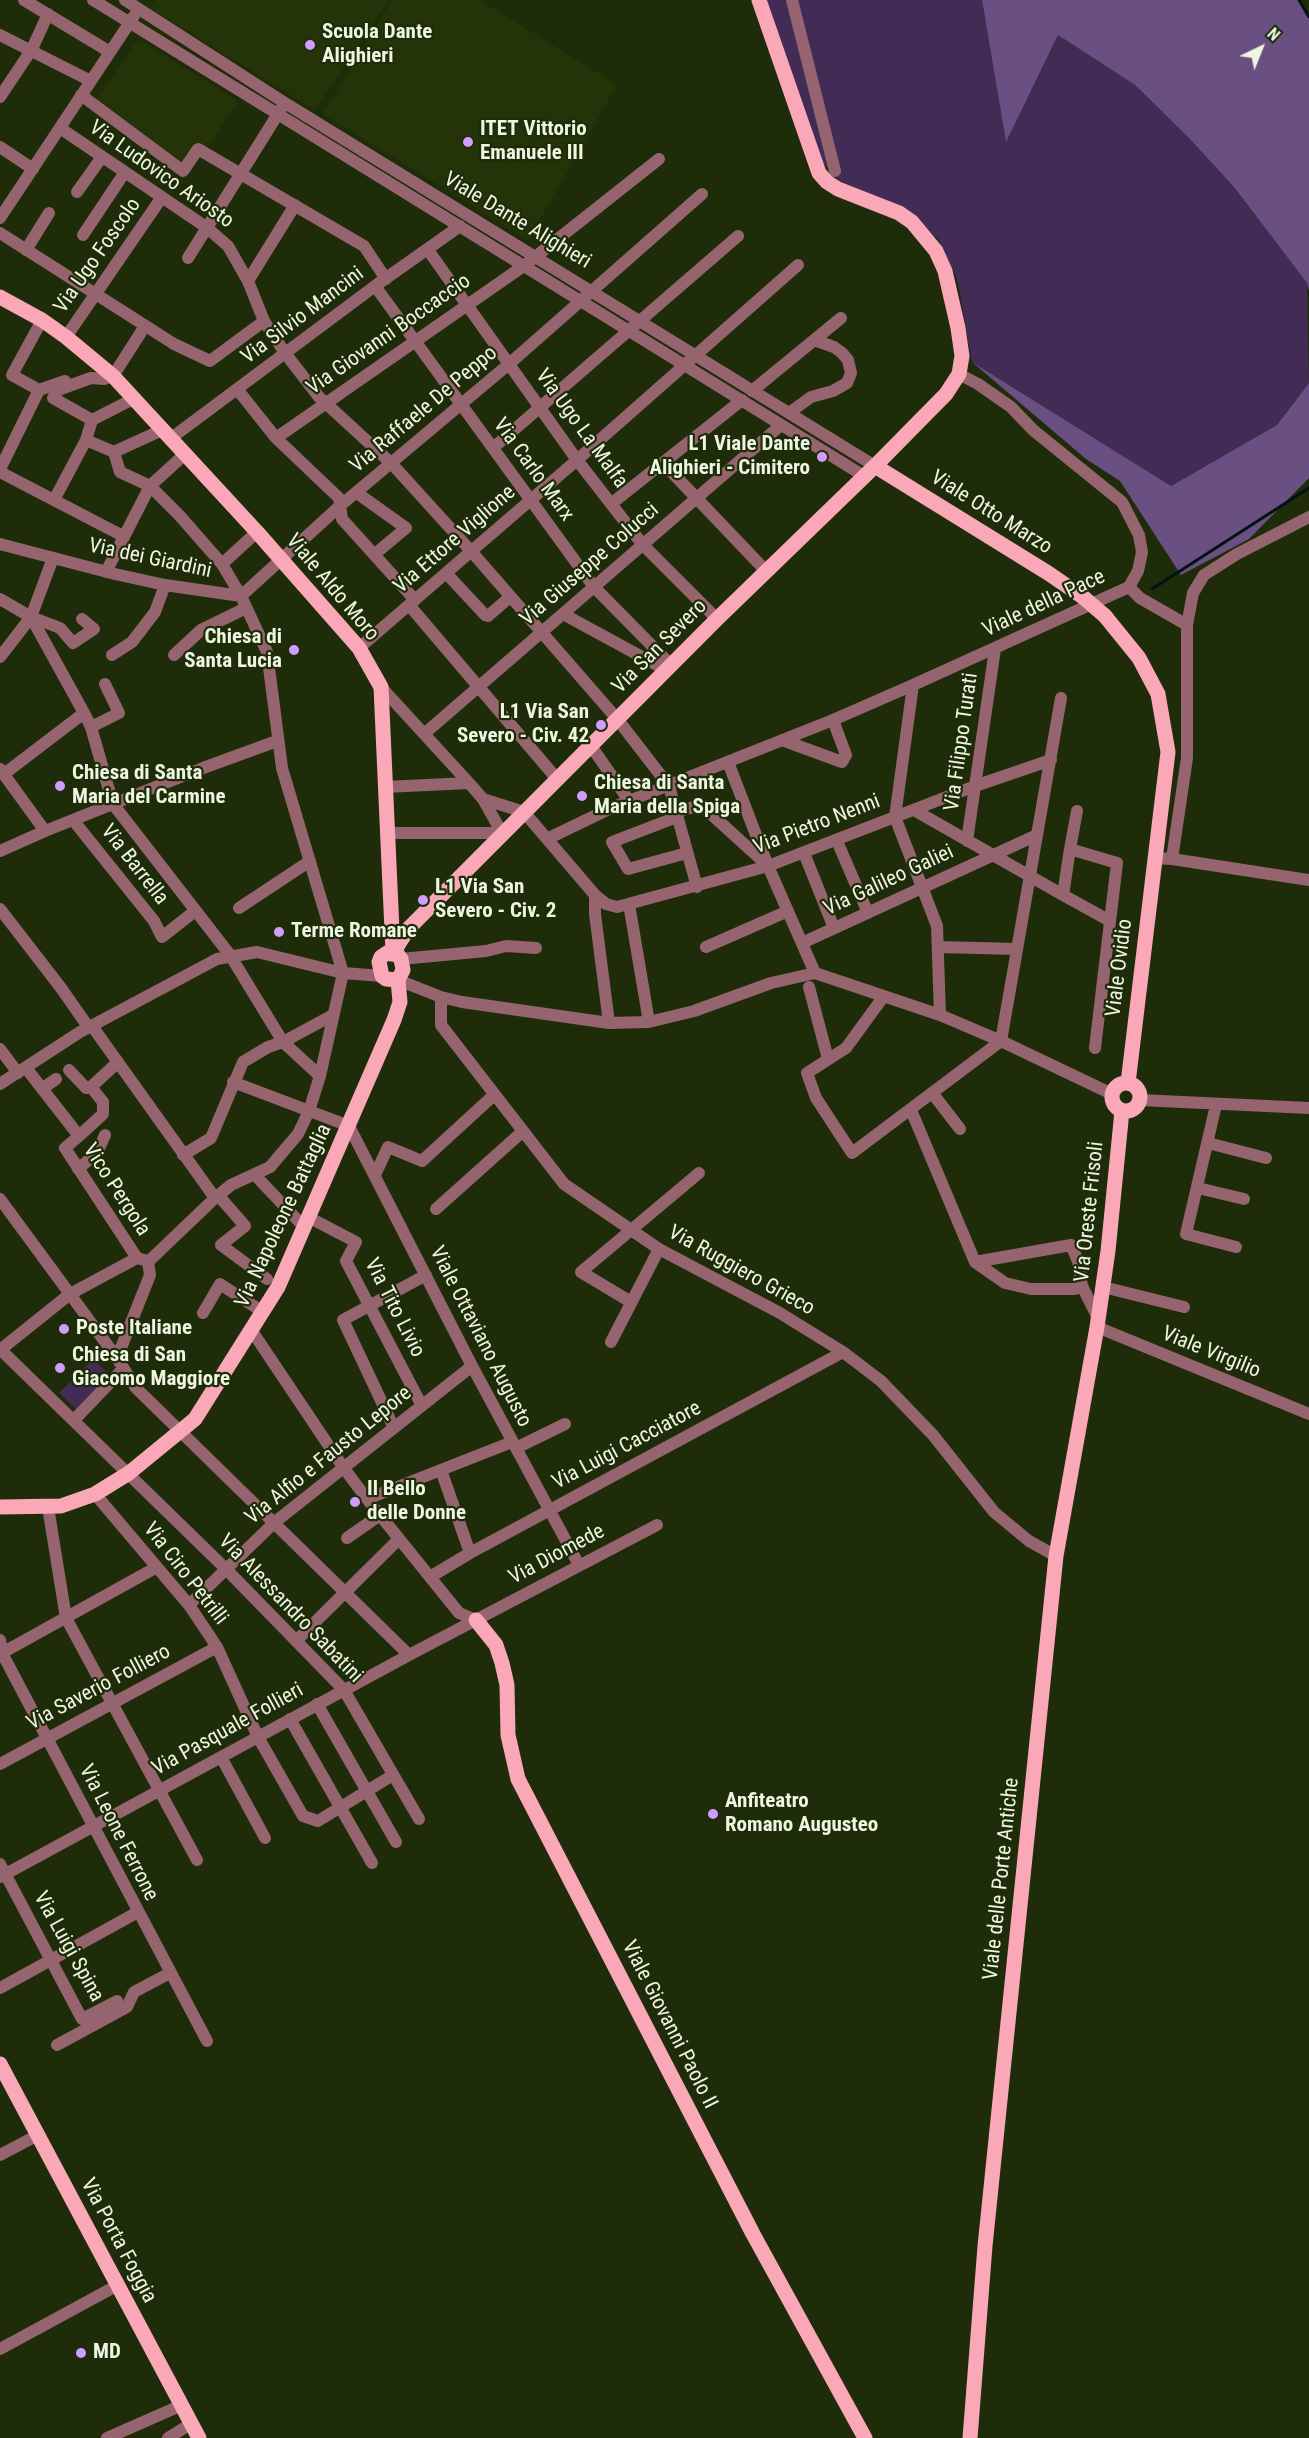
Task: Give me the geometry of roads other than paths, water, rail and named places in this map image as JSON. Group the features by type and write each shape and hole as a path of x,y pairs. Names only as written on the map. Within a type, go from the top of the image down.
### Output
{"main road":[{"path":"759,0 819,173 838,189 899,213 912,222 936,251 945,270 958,328 962,356 959,374"},
{"name":"Viale Aldo Moro","path":"0,297 42,320 108,372 257,532 359,648 381,687 386,833 395,964"},
{"name":"Via San Severo","path":"395,964 408,928 946,394 959,374"},
{"name":"Viale Otto Marzo","path":"869,471 1048,573 1083,597 1120,633 1149,675 1158,694 1164,723 1168,752 1154,858"},
{"name":"Viale Ovidio","path":"1128,1083 1154,858"},
{"path":"382,976 386,979 395,964"},
{"name":"Via Napoleone Battaglia","path":"0,1508 61,1506 95,1494 129,1473 182,1432 195,1419 278,1287 308,1223 400,1002 395,964"},
{"path":"1128,1083 1139,1090 1140,1100 1133,1110 1122,1111 1113,1104 1112,1094 1117,1086 1128,1083"},
{"name":"Via Oreste Frisoli","path":"1098,1323 1122,1111"},
{"name":"Viale delle Porte Antiche","path":"970,2438 985,2246 1056,1556 1098,1323"},
{"name":"Viale Giovanni Paolo II","path":"476,1620 496,1645 502,1663 507,1685 508,1735 518,1779 747,2224 865,2438"},
{"name":"Via Porta Foggia","path":"0,2064 199,2438"}],"street":[{"path":"24,0 110,52"},
{"name":"Viale Dante Alighieri","path":"93,0 781,425 869,471"},
{"name":"Viale Dante Alighieri","path":"125,0 285,103 789,413 869,471"},
{"path":"792,0 835,171"},
{"path":"0,218 140,9"},
{"path":"0,97 32,49 48,14"},
{"path":"0,34 91,81"},
{"name":"Via Carlo Marx","path":"81,95 183,171 198,149 364,246 380,283 414,341 594,587 669,668"},
{"path":"188,258 285,103"},
{"name":"Via Ludovico Ariosto","path":"60,129 206,227 228,246 248,281 264,321 285,353 326,404 392,464 471,551 618,720 669,786"},
{"path":"0,147 33,169"},
{"path":"77,192 102,157"},
{"name":"Via Giovanni Boccaccio","path":"276,438 525,265 659,159"},
{"path":"83,236 125,172"},
{"name":"Via Raffaele De Peppo","path":"281,560 342,505 582,301 702,194"},
{"name":"Via Ugo Foscolo","path":"66,337 162,197"},
{"path":"248,281 295,205"},
{"path":"26,250 50,213"},
{"name":"Via Silvio Mancini","path":"166,435 237,389 460,226"},
{"path":"0,233 174,344 210,361 264,321"},
{"path":"493,448 738,236"},
{"name":"Via Ugo La Malfa","path":"428,250 577,460 643,545 717,619"},
{"name":"Via Ettore Viglione","path":"359,648 685,366 798,265"},
{"path":"752,391 841,318"},
{"path":"42,320 12,375 39,390 108,372"},
{"path":"92,420 53,398 58,390 91,378 104,379 146,326"},
{"path":"789,413 811,397 833,391 847,383 851,373 848,360 842,353 834,347 814,340"},
{"name":"Viale della Pace","path":"547,840 611,808 833,720 1129,587 1138,571 1142,552 1138,535 1122,502 1034,430 1011,406 959,374"},
{"path":"237,389 276,438 339,498 342,505 342,519 375,554 479,687 558,779"},
{"path":"39,390 0,471 123,536"},
{"path":"54,500 86,440 92,420 133,399"},
{"path":"611,504 741,400"},
{"name":"Via Giuseppe Colucci","path":"424,734 781,425"},
{"path":"86,440 114,452 166,435"},
{"path":"0,1350 70,1294 143,1260 231,1185 270,1167 298,1134 309,1111 319,1079 343,973 282,768 267,652 241,596 222,564 150,486 120,472 114,452"},
{"path":"106,572 150,486 185,454"},
{"path":"663,463 766,571"},
{"path":"357,493 405,528 375,554"},
{"path":"1172,859 1187,758 1187,624 1193,593 1204,575 1237,554 1309,517"},
{"path":"222,564 257,532"},
{"name":"Via dei Giardini","path":"0,544 165,585 241,596"},
{"path":"0,657 31,618 53,558"},
{"path":"241,596 281,560"},
{"path":"446,573 485,615 510,597"},
{"path":"112,656 132,642 155,612 165,585"},
{"path":"1129,587 1140,598 1187,624"},
{"path":"0,599 31,618 60,628 73,643 94,629 82,619"},
{"path":"174,656 201,630 246,608"},
{"path":"563,614 669,668"},
{"path":"31,618 91,727 112,804 230,955 283,1042 319,1079"},
{"name":"Via Filippo Turati","path":"967,841 995,649"},
{"path":"91,727 118,713 105,684"},
{"path":"913,685 895,817 937,926 940,1015"},
{"path":"381,687 470,783 502,833 386,833"},
{"path":"884,996 846,1048 807,1073 816,1098 852,1154 1001,1041 1061,698"},
{"path":"45,831 2,772 84,713"},
{"path":"782,740 842,762 846,754 833,720"},
{"path":"0,851 112,804 277,741"},
{"path":"591,746 630,802"},
{"name":"Via Pietro Nenni","path":"595,895 611,906 629,904 768,866 975,786 1051,760"},
{"path":"728,762 768,866 815,973"},
{"path":"385,787 470,783"},
{"path":"669,786 697,886"},
{"path":"483,800 524,812 595,895 595,914 609,1023"},
{"path":"687,854 628,869 612,842 701,805 768,866"},
{"path":"914,810 1030,878 1110,921"},
{"path":"1063,895 1077,811"},
{"name":"Via Barrella","path":"73,820 154,921 162,937 195,911"},
{"name":"Via Galileo Galiei","path":"802,943 1037,835"},
{"path":"837,841 868,913"},
{"path":"1070,849 1117,863 1095,1048"},
{"path":"804,853 834,928"},
{"path":"1154,858 1309,880"},
{"path":"239,908 310,861"},
{"path":"629,904 649,1022"},
{"path":"0,909 118,1062 183,1155 245,1226 221,1245 267,1279"},
{"path":"706,947 788,912"},
{"path":"362,975 395,964 506,946 536,948"},
{"path":"938,947 1017,949"},
{"path":"0,1084 90,1027 217,959 230,955 257,952 343,973 382,976"},
{"path":"395,964 422,991 441,998 609,1023 649,1022 694,1011 771,983 815,973 940,1015 1001,1041 1112,1094"},
{"path":"809,987 828,1059"},
{"path":"400,1002 422,991"},
{"name":"Via Ruggiero Grieco","path":"441,998 441,1025 564,1184 658,1249 780,1313 843,1352 881,1381 933,1435 994,1512 1029,1541 1056,1556"},
{"path":"183,1155 211,1138 243,1062 333,1015"},
{"name":"Vico Pergola","path":"0,1048 42,1089 79,1136 64,1148 143,1260"},
{"path":"69,1070 86,1088 91,1087 118,1062"},
{"path":"42,1089 56,1079"},
{"path":"233,1082 349,1126"},
{"path":"79,1136 103,1114 103,1102 91,1087"},
{"path":"933,1094 960,1129"},
{"path":"375,1175 388,1147 422,1161 494,1095"},
{"path":"1140,1100 1309,1108"},
{"path":"1215,1105 1186,1234 1236,1247"},
{"path":"911,1110 975,1262"},
{"name":"Viale Ottaviano Augusto","path":"349,1126 472,1366 579,1565"},
{"path":"436,1209 522,1132"},
{"path":"78,1169 97,1153 105,1135"},
{"path":"1208,1143 1266,1158"},
{"path":"631,1302 581,1272 699,1173"},
{"path":"254,1174 308,1223"},
{"path":"1198,1188 1244,1199"},
{"path":"0,1200 117,1358 136,1388 409,1655"},
{"name":"Via Tito Livio","path":"308,1223 356,1242 346,1261 422,1406"},
{"name":"Via Oreste Frisoli","path":"975,1262 1071,1245 1078,1261 1082,1286 1098,1323"},
{"path":"610,1342 658,1249"},
{"path":"117,1358 150,1275 143,1260"},
{"name":"Via Oreste Frisoli","path":"975,1262 1005,1283 1031,1288 1075,1289 1082,1286"},
{"path":"394,1428 343,1320 426,1275"},
{"path":"203,1313 220,1284 263,1312"},
{"path":"1103,1287 1184,1307"},
{"name":"Viale Virgilio","path":"1098,1323 1309,1414"},
{"path":"252,1331 343,1467 380,1515 459,1613 476,1620"},
{"name":"Via Alessandro Sabatini","path":"0,1350 129,1473 297,1640 344,1690 419,1819"},
{"name":"Via Luigi Cacciatore","path":"430,1577 548,1510 843,1352"},
{"name":"Via Alfio e Fausto Lepore","path":"189,1605 275,1522 472,1366"},
{"path":"74,1420 123,1370"},
{"path":"367,1498 514,1445 565,1424"},
{"path":"441,1470 470,1553"},
{"name":"Via Ciro Petrilli","path":"95,1494 189,1605 217,1647 258,1737 303,1815 318,1821 393,1775"},
{"path":"48,1507 66,1618 197,1860"},
{"path":"347,1538 380,1515"},
{"name":"Via Diomede","path":"476,1620 657,1525"},
{"path":"297,1640 399,1539"},
{"path":"1,1649 66,1618 157,1567"},
{"name":"Via Pasquale Follieri","path":"2,1872 93,1826 476,1620"},
{"name":"Via Saverio Folliero","path":"0,1764 217,1647"},
{"name":"Via Leone Ferrone","path":"1,1649 207,2041"},
{"path":"317,1704 396,1842"},
{"path":"290,1719 372,1863"},
{"path":"221,1757 265,1838"},
{"name":"Via Luigi Spina","path":"2,1872 82,2019 117,2001"},
{"path":"0,1988 138,1912"},
{"path":"57,2045 127,2007 134,1992 170,1973"},
{"path":"0,2155 38,2135"},
{"path":"2,2343 118,2285"},
{"path":"106,2438 182,2405"},
{"path":"168,2438 192,2423"}],"waterway":[{"path":"1299,0 1309,17"},
{"path":"1152,589 1309,488"}],"place":[{"name":"Scuola Dante Alighieri","path":"310,45"},
{"name":"ITET Vittorio Emanuele III","path":"468,142"},
{"name":"L1 Viale Dante Alighieri - Cimitero","path":"822,457"},
{"name":"Chiesa di Santa Lucia","path":"294,650"},
{"name":"L1 Via San Severo - Civ. 42","path":"601,725"},
{"name":"Chiesa di Santa Maria del Carmine","path":"60,786"},
{"name":"Chiesa di Santa Maria della Spiga","path":"582,796"},
{"name":"L1 Via San Severo - Civ. 2","path":"423,900"},
{"name":"Terme Romane","path":"279,932"},
{"name":"Poste Italiane","path":"64,1329"},
{"name":"Chiesa di San Giacomo Maggiore","path":"60,1368"},
{"name":"Il Bello delle Donne","path":"355,1502"},
{"name":"Anfiteatro Romano Augusteo","path":"713,1814"},
{"name":"MD","path":"81,2353"}]}
